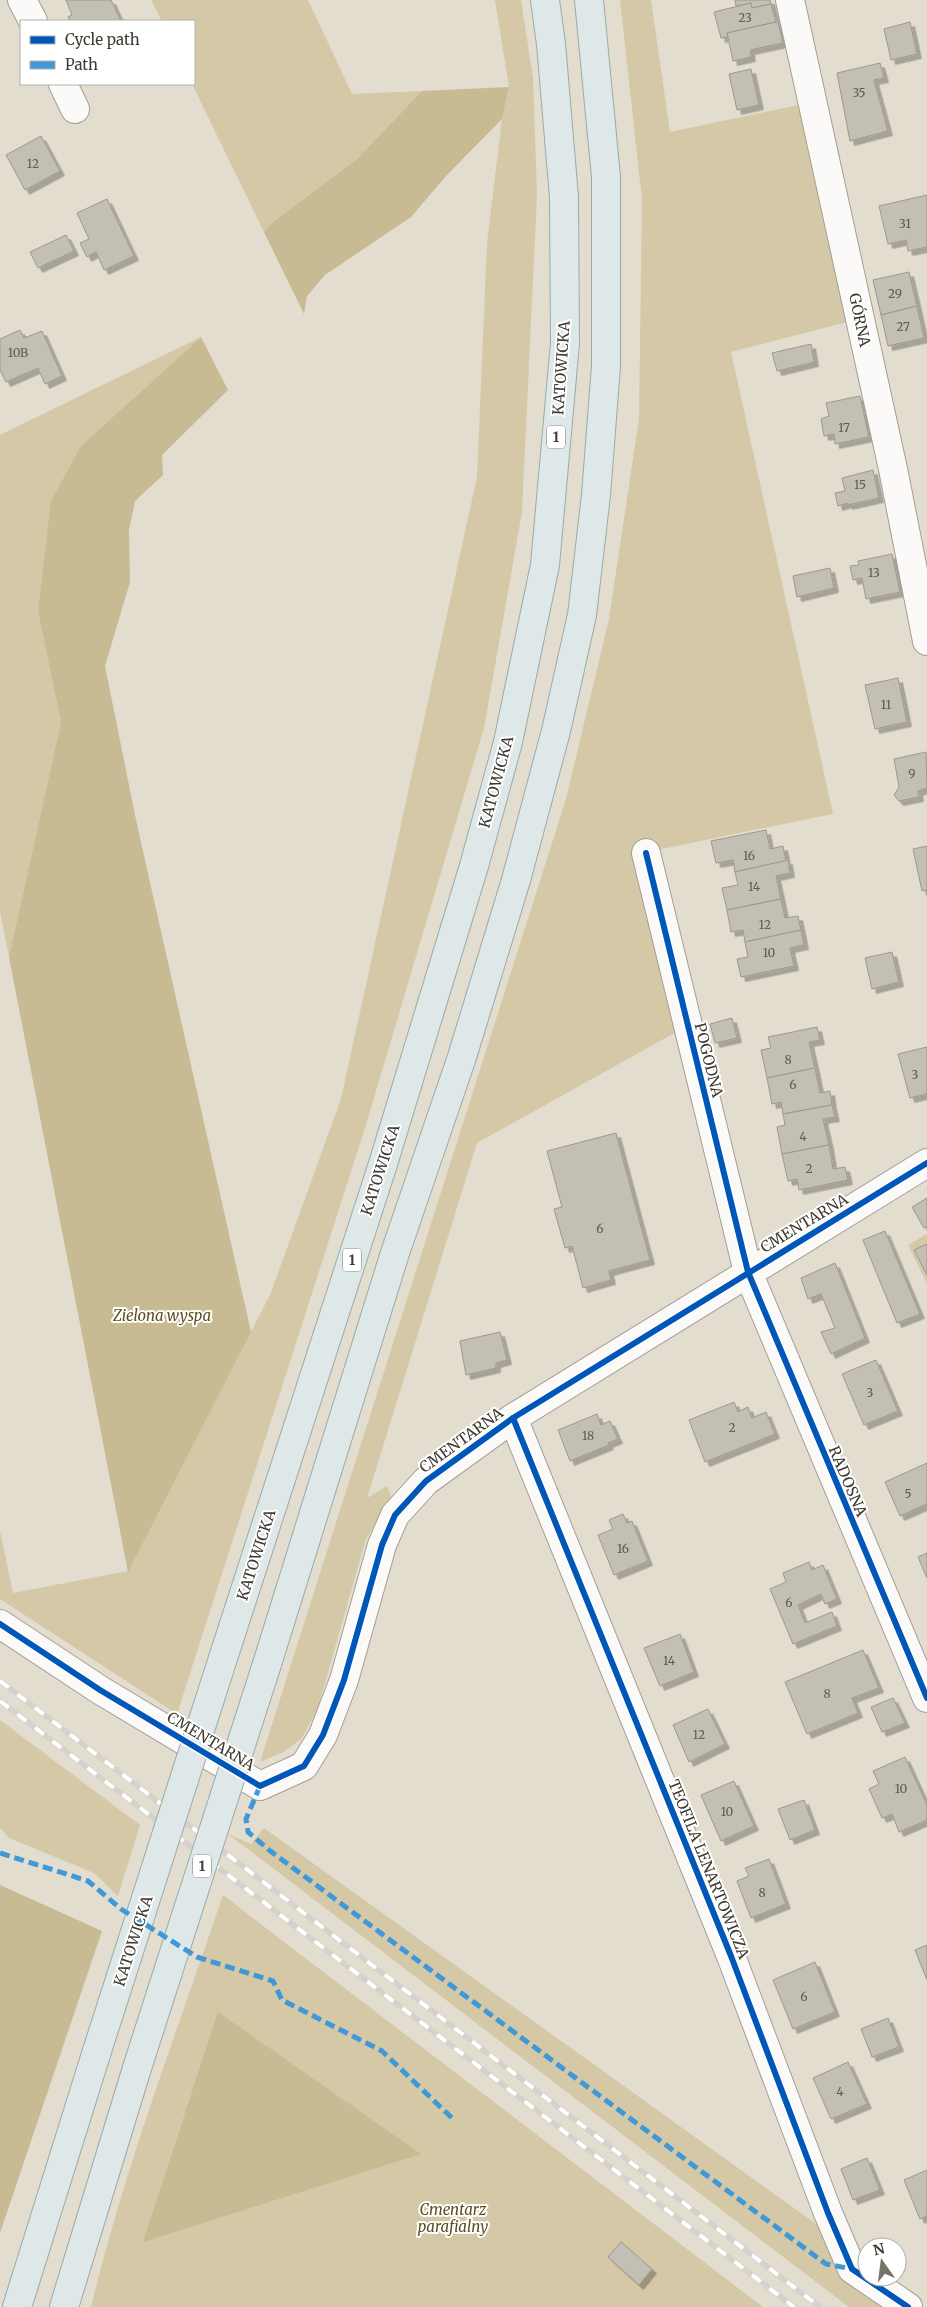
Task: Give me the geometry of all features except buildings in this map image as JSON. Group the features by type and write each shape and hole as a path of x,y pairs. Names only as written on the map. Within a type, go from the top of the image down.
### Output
{"main road":[{"name":"KATOWICKA","path":"17,2307 97,2050 380,1173 474,866 508,742 545,565 565,333 564,197 551,44 545,0"},
{"name":"1","path":"64,2307 136,2068 267,1664 395,1253 462,1057 513,890 556,731 582,615 596,496 606,366 606,177 589,0"}],"street":[{"path":"22,0 32,20"},
{"name":"GÓRNA","path":"790,0 891,459 927,641"},
{"path":"63,85 75,109"},
{"name":"POGODNA","path":"646,853 748,1272"},
{"name":"CMENTARNA","path":"0,1624 100,1690 260,1786 304,1766 324,1735 344,1680 382,1545 395,1515 426,1481 513,1418 927,1163"},
{"name":"RADOSNA","path":"748,1272 927,1698"},
{"name":"TEOFILA LENARTOWICZA","path":"513,1418 723,1938 828,2213 852,2269 908,2307"}],"green space":[{"path":"151,0 308,0 352,94 422,91 357,159 273,222 264,232 192,85 195,85 195,20 161,20"},
{"path":"495,0 521,0 533,78 537,195 522,512 484,728 365,1128 177,1714 0,1599 0,1531 13,1593 128,1571 270,1295 341,1099 477,477 487,243 502,119 509,87"},
{"path":"620,0 651,0 670,132 803,104 851,321 731,352 833,814 637,854 676,1032 477,1143 367,1498 387,1486 391,1497 366,1539 317,1711 301,1739 284,1752 260,1762 566,799 609,619 639,419 642,200"},
{"path":"509,87 502,119 446,176 411,217 325,275 307,296 304,314 264,232 273,222 357,159 422,91"},
{"path":"201,337 81,446 38,612 61,722 9,957 0,911 0,435"},
{"name":"Zielona wyspa","path":"201,337 228,390 162,455 163,475 135,501 129,530 130,582 105,666 136,820 251,1332 128,1572 9,957 61,722 38,612 51,501 81,446"},
{"path":"927,1234 927,1283 908,1245"},
{"path":"0,1720 140,1825 118,1896 94,1873 9,1838 0,1828"},
{"path":"264,1828 819,2226 857,2265 857,2287 878,2287 897,2307 849,2307 228,1834 251,1844"},
{"path":"0,1885 102,1931 0,2233"},
{"name":"Cmentarz parafialny","path":"223,1895 763,2307 91,2307 120,2202 152,2100"},
{"path":"218,2012 421,2154 143,2242"}],"railway":[{"path":"0,1681 820,2307"},
{"path":"0,1701 794,2307"}],"marked path":[{"path":"260,1786 246,1819 248,1832 269,1850 826,2264 852,2269"},
{"path":"0,1853 88,1881 121,1909 197,1957 273,1981 282,2000 382,2051 452,2118"}],"cycle path":[{"path":"646,853 748,1272 927,1698"},
{"path":"0,1624 100,1690 260,1786 304,1766 323,1735 344,1680 382,1545 395,1515 426,1481 513,1418 927,1163"},
{"path":"513,1418 731,1956 828,2213 852,2269 908,2307"}]}
